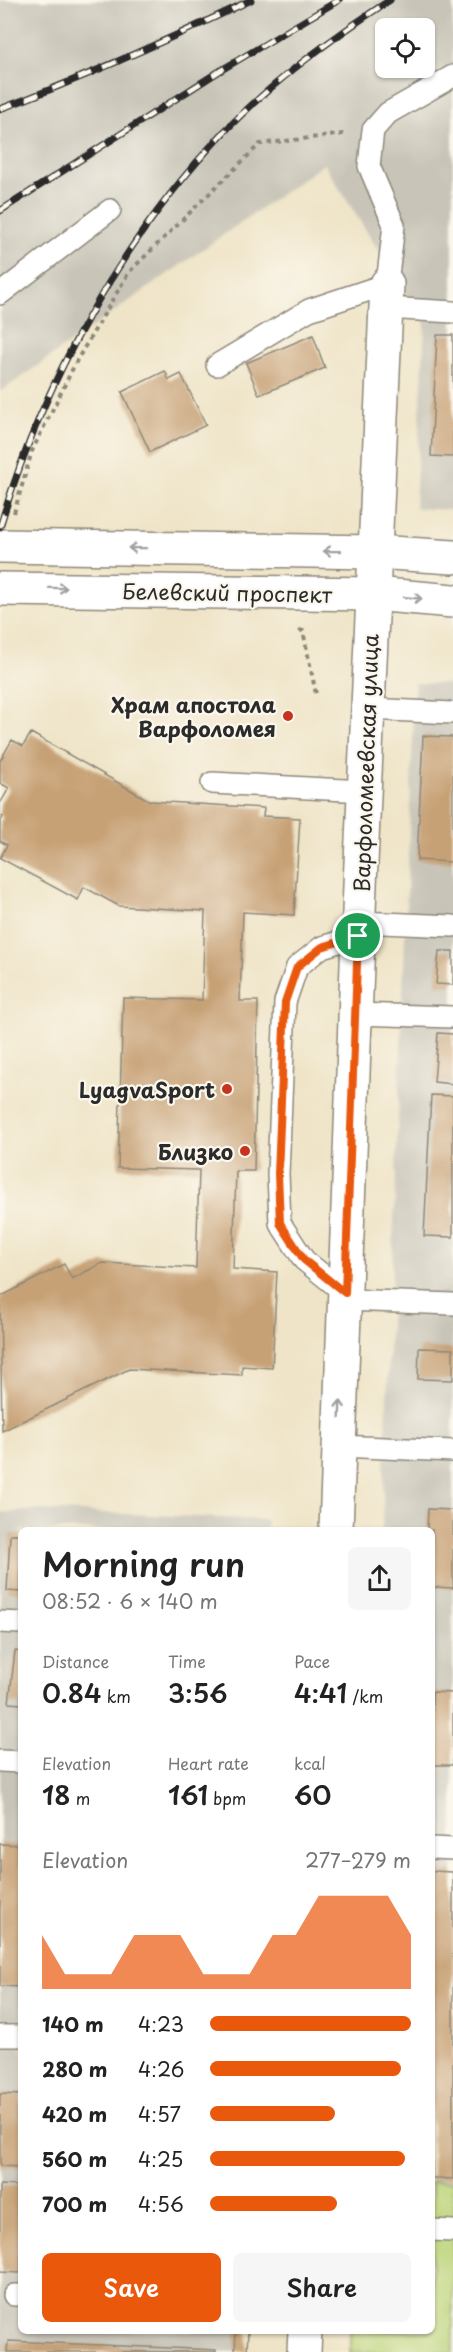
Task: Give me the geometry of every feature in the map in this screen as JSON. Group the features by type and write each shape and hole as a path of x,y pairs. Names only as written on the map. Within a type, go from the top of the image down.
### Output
{"street":[{"name":"Варфоломеевская улица","path":"336,1527 364,791 387,296"},
{"name":"Белевский проспект","path":"4,546 375,552 453,557"},
{"name":"Белевский проспект","path":"0,589 373,594 453,601"},
{"path":"304,2334 304,2352"}],"lane":[{"path":"387,296 394,225 369,166 373,130 388,112 453,76"},
{"path":"0,294 110,210"},
{"path":"217,365 309,310 387,296 453,312"},
{"path":"368,709 453,713"},
{"path":"212,783 364,791"},
{"path":"453,926 359,929 322,947 297,967 285,1002 278,1174 280,1223 304,1260 345,1296 453,1304"},
{"path":"356,1014 453,1017"},
{"path":"339,1446 453,1451"},
{"path":"0,1622 18,1623"},
{"path":"0,1761 18,1762"},
{"path":"435,1848 453,1849"},
{"path":"0,2036 18,2036"},
{"path":"435,2230 453,2231"}],"path":[{"path":"4,546 32,451 77,360 129,272 260,144 373,130"}],"shaded area":[{"path":"0,0 453,0 453,510 415,508 425,324 324,164 0,392"},
{"path":"415,683 453,684 453,2182 435,2181 435,1527 382,1527"},
{"path":"36,1510 267,1520 266,1527 18,1527 18,2334 242,2334 241,2352 0,2352 0,1513"}],"green space":[{"path":"435,2181 453,2182 453,2352 350,2352 350,2334 435,2334"}],"building":[{"path":"313,335 325,368 259,395 246,363"},
{"path":"437,335 453,335 453,457 431,456"},
{"path":"165,371 169,380 181,374 206,425 150,452 122,392"},
{"path":"31,733 150,801 264,808 263,816 300,818 294,915 243,912 240,1001 258,1001 254,1171 236,1171 233,1269 277,1272 272,1368 242,1366 242,1375 129,1369 2,1431 0,1297 64,1264 72,1279 102,1263 196,1268 199,1170 118,1168 123,998 202,1000 205,911 119,906 84,887 78,900 0,858 7,845 0,841 0,823 3,817 0,815 0,804 9,788 0,783 0,761 12,740 23,746"},
{"path":"423,736 453,737 453,862 417,860"},
{"path":"439,951 453,951 453,985 436,984"},
{"path":"438,1033 453,1034 453,1084 434,1082"},
{"path":"431,1095 453,1096 453,1237 424,1236"},
{"path":"419,1348 453,1349 453,1380 418,1379"},
{"path":"428,1509 453,1510 453,1588 435,1587 435,1527 427,1527"},
{"path":"10,1534 18,1534 18,1592 7,1591"},
{"path":"15,1651 18,1652 18,1704 9,1703"},
{"path":"435,1692 453,1693 453,1765 435,1765"},
{"path":"0,1844 18,1845 18,1987 0,1986"},
{"path":"435,1871 453,1872 453,2179 435,2178"},
{"path":"0,2094 18,2095 18,2167 0,2166"},
{"path":"0,2185 18,2186 18,2273 0,2272"},
{"path":"236,2334 248,2334 247,2352 235,2352"},
{"path":"8,2341 216,2350 216,2352 7,2352"}],"railway":[{"path":"0,109 127,58 251,0"},
{"path":"0,211 218,72 339,0"},
{"path":"0,527 38,420 62,368 118,268 151,220 224,132 262,95 346,30 390,0"}],"place":[{"name":"Храм апостола Варфоломея","path":"288,716"},
{"name":"LyagvaSport","path":"227,1089"},
{"name":"Близко","path":"245,1151"}],"route":[{"path":"358,936 356,1014 345,1293 304,1260 280,1223 278,1174 285,1002 297,967 322,947 358,936"}]}
